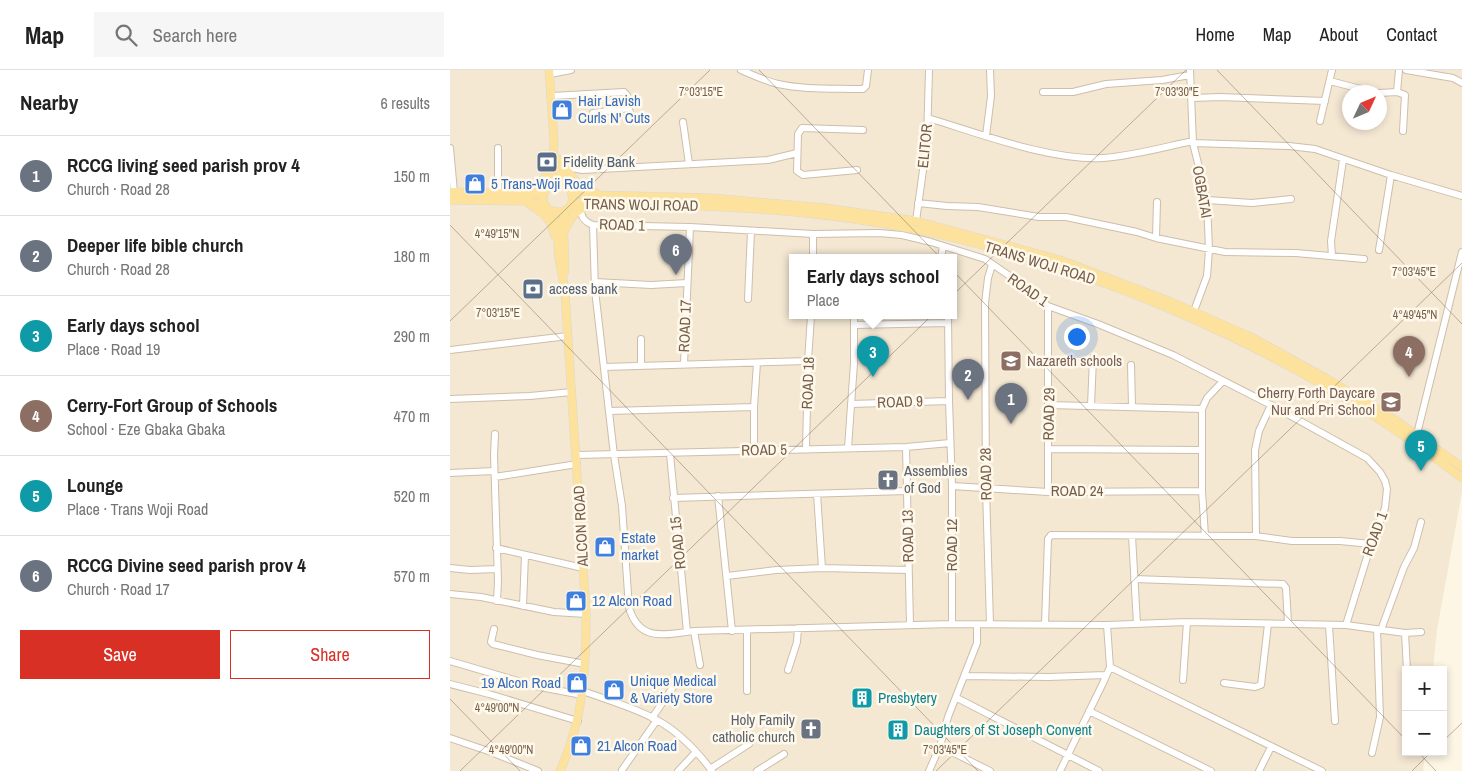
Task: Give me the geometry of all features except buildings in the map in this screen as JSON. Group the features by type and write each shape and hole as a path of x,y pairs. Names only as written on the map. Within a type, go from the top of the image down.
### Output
{"main road":[{"path":"549,72 554,140 558,161 564,184 573,196 563,221 561,236"},
{"path":"450,200 524,198 544,192 552,184 558,161"},
{"path":"524,198 544,179 558,161"},
{"path":"558,161 582,188 603,198 600,207 586,207 573,215 561,236"},
{"path":"552,184 564,184"},
{"name":"TRANS WOJI ROAD","path":"571,191 603,198 795,212 884,224 951,237 1036,260 1109,285 1195,319 1288,362 1416,434 1462,467"},
{"path":"452,192 498,193 524,198 545,205 558,213 568,208"},
{"path":"544,192 545,205"},
{"name":"TRANS WOJI ROAD","path":"568,208 579,202 603,198 703,197 791,204 916,221 1060,260 1106,276 1194,311 1251,337 1288,362"},
{"path":"524,198 546,217 554,234 561,236"},
{"path":"552,211 561,236"},
{"name":"ALCON ROAD","path":"560,771 578,722 586,664 586,614 577,455 563,277 565,266 561,236"},
{"name":"TRANS WOJI ROAD","path":"1330,385 1417,444 1462,478"}],"street":[{"path":"549,72 571,70"},
{"path":"741,70 786,85 807,88 863,89 866,86 868,70"},
{"name":"ELITOR","path":"916,221 928,141 929,70"},
{"path":"986,136 991,96 990,70"},
{"path":"1320,121 1332,70"},
{"path":"1397,92 1399,70"},
{"path":"1406,70 1453,78 1462,83"},
{"path":"1043,92 1073,92 1106,84 1162,80 1190,73"},
{"name":"OGBATAI","path":"1190,73 1193,142 1207,200 1209,250 1207,276 1194,311"},
{"path":"1330,81 1345,85"},
{"path":"552,96 624,92 627,96 629,111 593,112"},
{"path":"1387,93 1397,92 1405,95 1403,131"},
{"path":"1192,98 1220,97 1325,101"},
{"path":"928,118 1040,150 1061,155 1096,158 1193,142 1289,146 1315,149 1343,160 1462,196"},
{"path":"683,122 689,164"},
{"path":"857,170 803,175 797,171 798,134 801,129 863,130"},
{"path":"450,148 452,192"},
{"path":"498,148 498,193"},
{"path":"558,161 582,170 768,160 797,153"},
{"path":"1332,256 1331,240 1343,160"},
{"path":"1379,250 1391,175"},
{"path":"1207,200 1252,203 1291,198"},
{"path":"1156,238 1157,202"},
{"path":"918,203 978,207 1038,217 1066,217 1209,250 1364,259"},
{"name":"ROAD 1","path":"581,209 583,219 593,225 690,227 813,234 879,233 902,235 943,246 985,259 1017,281 1048,306 1173,355 1270,405 1367,458 1384,476 1387,489 1386,508 1370,544 1346,625"},
{"path":"593,225 595,282 614,455 622,506 629,608 632,618 642,631 649,634 694,631 952,624 1107,625 1187,622 1346,625 1405,633 1421,632"},
{"name":"ROAD 17","path":"684,364 690,227"},
{"path":"748,299 751,230"},
{"path":"813,234 813,254"},
{"path":"942,254 943,246"},
{"path":"1416,434 1462,252"},
{"name":"ROAD 28","path":"990,624 986,489 985,303 988,278 992,265"},
{"path":"595,282 687,283"},
{"name":"ROAD 29","path":"1048,306 1048,492"},
{"name":"ROAD 18","path":"806,450 811,319"},
{"path":"848,448 854,319"},
{"path":"854,325 948,319"},
{"name":"ROAD 12","path":"948,319 952,486 952,624"},
{"path":"450,350 568,336"},
{"path":"641,339 641,366"},
{"path":"1092,406 1094,358"},
{"path":"604,367 808,361"},
{"path":"754,450 757,363"},
{"path":"1131,364 1132,406"},
{"path":"1204,536 1202,409 1207,398 1223,381"},
{"path":"450,399 530,396 572,392"},
{"name":"ROAD 9","path":"851,404 949,400"},
{"path":"1049,405 1202,409"},
{"path":"1256,536 1255,450 1259,431 1270,405"},
{"path":"609,411 754,407"},
{"path":"495,434 497,601"},
{"name":"ROAD 5","path":"577,455 806,450 950,443"},
{"name":"ROAD 13","path":"906,446 910,625"},
{"path":"1048,449 1202,450"},
{"name":"ROAD 15","path":"670,454 687,632"},
{"path":"450,473 494,474 577,464"},
{"name":"ROAD 24","path":"952,486 1048,492 1202,491"},
{"path":"673,498 907,490"},
{"path":"817,494 822,568"},
{"path":"718,496 732,631"},
{"path":"1372,753 1380,716 1379,630 1404,567 1414,548 1421,522"},
{"path":"1045,624 1049,536 1256,536 1292,541 1340,541 1370,544"},
{"path":"1132,536 1136,624"},
{"path":"496,548 583,568"},
{"path":"523,606 525,555"},
{"path":"450,568 470,570 497,569"},
{"path":"727,576 776,570 822,568 908,570"},
{"path":"1134,579 1283,584 1286,588 1288,623"},
{"path":"450,594 554,612 586,614"},
{"path":"1183,680 1187,622"},
{"path":"1224,683 1254,687 1261,685 1268,624"},
{"path":"929,771 940,746 948,717 977,643 977,625"},
{"path":"1060,771 1110,667 1107,625"},
{"path":"1329,625 1335,720"},
{"path":"788,670 798,628"},
{"path":"494,629 491,642 493,644 586,664"},
{"path":"747,630 747,691"},
{"path":"694,631 700,665"},
{"path":"1405,633 1407,666"},
{"path":"450,661 535,686 583,693 654,719 681,738 711,770 749,744"},
{"path":"1110,667 1322,771"},
{"path":"965,676 1048,677 1106,675"},
{"path":"622,770 678,680"},
{"path":"450,684 489,694 578,722"},
{"path":"956,698 1099,771"},
{"path":"1089,711 1211,771"},
{"path":"450,738 538,771"},
{"path":"940,746 990,771"},
{"path":"1259,771 1272,747"},
{"path":"678,771 696,752"},
{"path":"757,771 784,754"}],"shaded area":[{"path":"450,70 1462,70 1462,492 1437,630 1433,666 1402,666 1402,756 1425,756 1423,771 450,771"}],"place":[{"name":"Hair Lavish Curls N' Cuts","path":"562,110"},
{"name":"Fidelity Bank","path":"547,162"},
{"name":"5 Trans-Woji Road","path":"475,184"},
{"name":"RCCG Divine seed parish prov 4","path":"676,275"},
{"name":"access bank","path":"533,289"},
{"name":"Nazareth schools","path":"1011,361"},
{"name":"Early days school","path":"873,377"},
{"name":"Cerry-Fort Group of Schools","path":"1409,377"},
{"name":"Deeper life bible church","path":"968,400"},
{"name":"Cherry Forth Daycare Nur and Pri School","path":"1391,402"},
{"name":"RCCG living seed parish prov 4","path":"1011,424"},
{"name":"Lounge","path":"1421,471"},
{"name":"Assemblies of God","path":"888,480"},
{"name":"Estate market","path":"605,547"},
{"name":"12 Alcon Road","path":"576,601"},
{"name":"19 Alcon Road","path":"577,683"},
{"name":"Unique Medical & Variety Store","path":"614,690"},
{"name":"Presbytery","path":"862,698"},
{"name":"Holy Family catholic church","path":"811,729"},
{"name":"Daughters of St Joseph Convent","path":"898,730"},
{"name":"21 Alcon Road","path":"581,746"}]}
